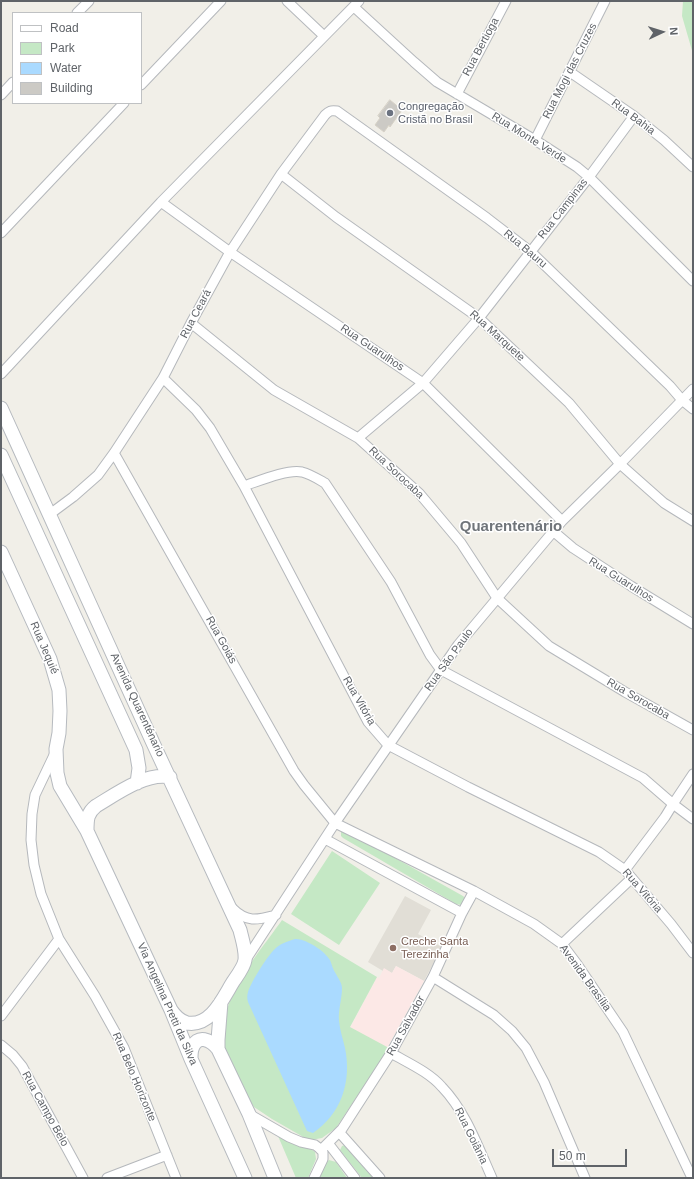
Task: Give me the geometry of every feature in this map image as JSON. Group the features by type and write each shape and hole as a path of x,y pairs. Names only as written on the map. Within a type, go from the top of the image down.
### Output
{"main road":[{"name":"Avenida Quarenténario","path":"1,408 153,743 170,776 240,930 245,961"},
{"path":"1,455 136,750 139,768 137,783"},
{"name":"Rua Jequié","path":"1,552 50,659 55,674 59,690 60,712 59,733 56,749 57,774 60,786 87,831"},
{"path":"87,831 88,815 96,806 137,783 158,776 170,776"},
{"name":"Via Angelina Pretti da Silva","path":"87,831 171,1010 191,1059 245,1178"},
{"path":"171,1010 180,1020 189,1023 202,1021 209,1016 221,1002 245,961"},
{"path":"218,1049 221,1002"},
{"path":"191,1059 192,1048 201,1040 208,1040 212,1042 218,1049 249,1114 275,1178"}],"street":[{"path":"78,12 88,1"},
{"path":"142,84 221,1"},
{"path":"287,1 324,36"},
{"name":"Rua Bertioga","path":"457,94 506,1"},
{"name":"Rua Mogi das Cruzes","path":"535,140 605,1"},
{"path":"1,374 161,202 356,4"},
{"name":"Rua Monte Verde","path":"356,4 414,62 437,82 535,140 589,177 693,281"},
{"name":"Rua Bahia","path":"570,72 634,116 664,140 693,167"},
{"path":"1,95 12,83"},
{"path":"1,232 123,104"},
{"name":"Rua Ceará","path":"50,514 73,497 98,475 114,453 163,378 230,252 281,174 325,115 329,111 337,111"},
{"name":"Rua Bauru","path":"337,111 487,218 530,251 693,409"},
{"name":"Rua Campinas","path":"358,438 423,383 479,318 589,177 634,116"},
{"name":"Rua Marquete","path":"281,174 336,217 479,318 569,404 620,464 664,502 693,521"},
{"name":"Rua Guarulhos","path":"161,202 230,252 423,383 562,521"},
{"name":"Rua Sorocaba","path":"191,323 274,390 358,438 419,492 461,543 497,598 549,646 624,692 693,730"},
{"name":"Rua Vitória","path":"163,378 196,410 210,428 244,486 368,722 388,745 599,852 625,870 693,952"},
{"name":"Rua São Paulo","path":"245,961 335,822 458,645 562,521 693,389"},
{"name":"Rua Goiás","path":"114,453 294,771 335,822"},
{"path":"244,486 284,473 302,472 324,483 391,582 430,655 441,670 642,778 693,819"},
{"name":"Rua Guarulhos","path":"553,531 573,548 693,624"},
{"name":"Rua Belo Horizonte","path":"56,749 35,795 32,814 31,840 34,865 41,894 59,939 95,996 124,1048 176,1178"},
{"path":"625,870 665,817 693,774"},
{"name":"Avenida Brasília","path":"335,822 474,891 534,924 562,944 623,1032 692,1178"},
{"path":"325,839 462,913"},
{"path":"562,944 632,878"},
{"name":"Rua Salvador","path":"325,1146 339,1132 391,1053 433,977 462,913 474,891"},
{"path":"228,905 240,916 248,918 256,919 276,915"},
{"path":"1,1016 59,939"},
{"path":"433,977 494,1015 512,1030 526,1048 544,1082 585,1178"},
{"name":"Rua Campo Belo","path":"1,1045 13,1055 22,1066 83,1178"},
{"name":"Rua Goiânia","path":"391,1053 428,1075 442,1086 458,1106 470,1128 492,1178"},
{"path":"249,1114 289,1137 301,1142 317,1146 325,1146 355,1178"},
{"path":"339,1132 380,1178"},
{"path":"314,1178 323,1159 325,1146"},
{"path":"106,1178 167,1155"}],"shaded area":[{"name":"Creche Santa Terezinha","path":"405,896 431,910 418,934 442,947 424,981 396,966 392,973 384,969 383,971 368,962"},
{"path":"396,966 424,981 387,1048 350,1028 377,977 379,978 384,968 392,973"}],"green space":[{"path":"683,1 693,1 693,54 682,16"},
{"path":"345,830 463,896 465,901 461,905 456,904 343,838 341,836 341,832"},
{"path":"332,851 380,883 339,945 291,914"},
{"path":"282,920 377,977 350,1027 389,1048 336,1128 322,1138 311,1140 272,1119 254,1107 229,1062 225,1048 224,1030 226,1013 232,996 250,964"},
{"path":"278,1136 315,1152 316,1159 308,1178 296,1178"},
{"path":"346,1145 373,1178 362,1178 340,1150 342,1146"},
{"path":"329,1160 336,1162 347,1178 319,1178 326,1162"}],"water":[{"path":"295,939 309,943 327,956 341,982 342,988 339,1017 347,1061 345,1085 342,1096 331,1116 313,1133 307,1131 247,998 253,982 274,950 286,942"}],"building":[{"name":"Congregação Cristã no Brasil","path":"390,100 402,110 390,127 389,125 384,132 375,125 380,118 378,116"}],"place":[{"name":"Congregação Cristã no Brasil","path":"390,113"},
{"name":"Creche Santa Terezinha","path":"393,948"}],"district":[{"name":"Quarentenário","path":"511,527"}]}
